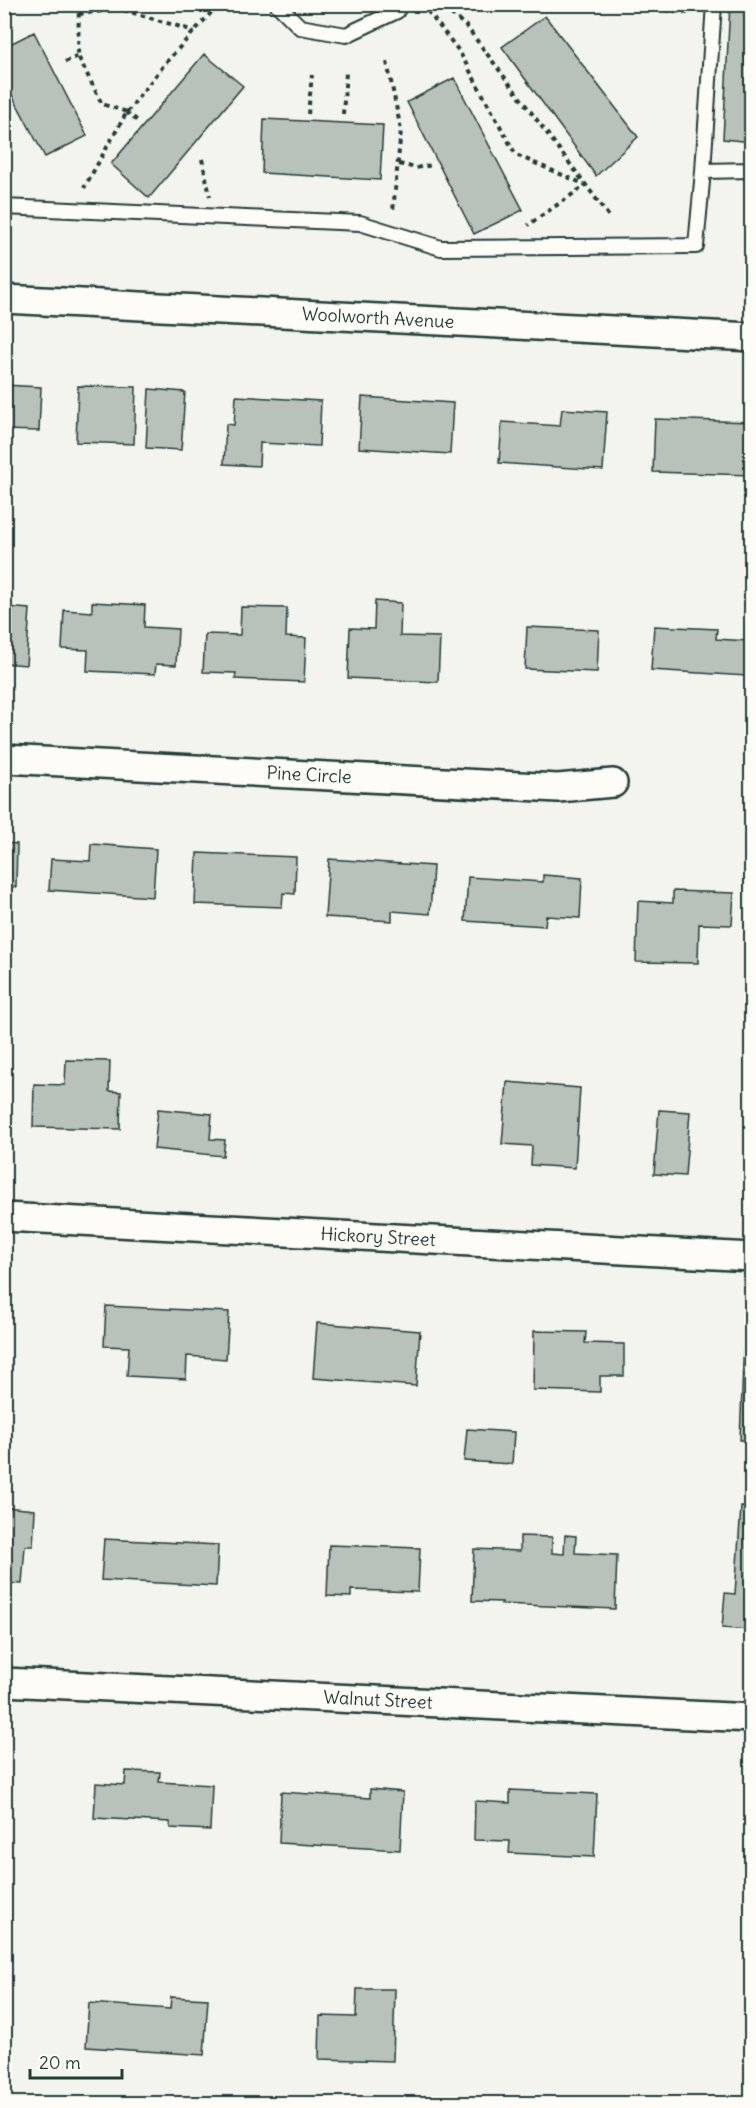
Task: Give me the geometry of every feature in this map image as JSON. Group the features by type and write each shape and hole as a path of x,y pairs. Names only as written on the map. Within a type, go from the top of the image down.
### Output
{"street":[{"name":"Woolworth Avenue","path":"4,299 752,337"},
{"name":"Pine Circle","path":"4,759 558,788 613,783"},
{"name":"Hickory Street","path":"4,1216 752,1257"},
{"name":"Walnut Street","path":"4,1682 752,1718"}],"lane":[{"path":"277,4 300,27 346,35 397,11 399,4"},
{"path":"4,207 360,224 441,248 696,246 713,10"},
{"path":"703,171 752,170"}],"path":[{"path":"79,4 78,56 102,104 127,112 138,121"},
{"path":"72,210 127,112 168,60 219,4"},
{"path":"422,4 459,51 516,155 586,186"},
{"path":"612,4 713,10"},
{"path":"79,14 120,7 195,31"},
{"path":"444,8 466,26 610,218"},
{"path":"65,62 78,56"},
{"path":"387,62 401,130 392,233"},
{"path":"343,114 346,73"},
{"path":"308,114 312,75"},
{"path":"202,159 214,217"},
{"path":"399,164 416,168 432,165"},
{"path":"512,248 529,223 586,186"}],"building":[{"path":"730,4 752,4 752,142 723,139"},
{"path":"545,16 638,137 596,176 502,47"},
{"path":"34,32 87,136 45,157 4,80 4,47"},
{"path":"204,54 243,86 149,198 111,164"},
{"path":"454,78 523,210 474,234 407,102"},
{"path":"264,119 383,125 380,180 262,173"},
{"path":"4,385 41,387 39,431 4,430"},
{"path":"78,386 136,387 134,444 76,442"},
{"path":"149,389 185,392 181,450 146,448"},
{"path":"236,396 321,401 319,446 260,443 259,466 224,464 226,424 234,425"},
{"path":"362,397 453,403 450,454 359,448"},
{"path":"562,409 607,412 603,470 499,463 502,422 560,426"},
{"path":"655,419 752,422 752,475 653,472"},
{"path":"375,601 401,603 400,636 440,637 438,682 348,678 350,628 374,629"},
{"path":"92,602 145,605 144,627 178,629 176,665 156,664 155,674 87,671 88,650 62,649 64,610 92,612"},
{"path":"4,607 30,609 26,665 4,663"},
{"path":"241,607 287,608 286,637 306,638 304,682 235,679 236,673 203,672 205,634 240,635"},
{"path":"654,626 717,629 716,639 749,641 747,676 651,670"},
{"path":"527,627 599,630 597,672 525,669"},
{"path":"4,843 17,844 16,887 4,886"},
{"path":"91,844 156,849 153,897 49,890 51,859 90,861"},
{"path":"197,853 296,857 295,894 283,893 282,907 195,904"},
{"path":"329,859 433,866 430,914 392,911 392,921 325,917"},
{"path":"543,875 582,878 580,918 546,916 545,926 465,921 468,877 543,882"},
{"path":"673,891 734,893 732,925 699,924 698,963 636,962 638,901 673,903"},
{"path":"66,1060 110,1061 109,1091 121,1092 120,1129 33,1127 34,1084 65,1085"},
{"path":"507,1082 580,1088 575,1168 531,1165 532,1146 502,1144"},
{"path":"158,1109 212,1114 210,1139 225,1140 223,1156 154,1149"},
{"path":"659,1110 690,1112 685,1176 654,1174"},
{"path":"106,1306 229,1312 226,1359 187,1356 186,1379 127,1376 129,1347 104,1346"},
{"path":"317,1323 420,1331 416,1386 313,1378"},
{"path":"534,1331 586,1332 585,1343 624,1344 624,1376 600,1376 600,1392 533,1390"},
{"path":"744,1340 752,1341 752,1440 740,1440"},
{"path":"467,1429 514,1432 512,1464 464,1461"},
{"path":"4,1507 35,1510 33,1546 25,1546 22,1584 4,1583"},
{"path":"741,1507 752,1508 752,1630 722,1628 725,1593 735,1594"},
{"path":"565,1535 576,1536 575,1553 617,1555 615,1609 472,1601 474,1549 520,1551 520,1536 552,1537 552,1553 564,1554"},
{"path":"104,1539 218,1545 216,1586 101,1580"},
{"path":"329,1545 420,1548 418,1592 351,1590 351,1597 327,1596"},
{"path":"126,1771 160,1772 159,1782 212,1785 210,1830 170,1828 170,1822 94,1818 96,1783 125,1785"},
{"path":"370,1789 403,1792 400,1850 279,1843 281,1792 370,1798"},
{"path":"510,1790 597,1794 594,1857 509,1853 510,1841 474,1840 475,1801 510,1803"},
{"path":"357,1989 395,1989 393,2061 319,2059 320,2016 356,2017"},
{"path":"171,1997 208,1999 204,2055 86,2047 89,2003 170,2009"}]}
